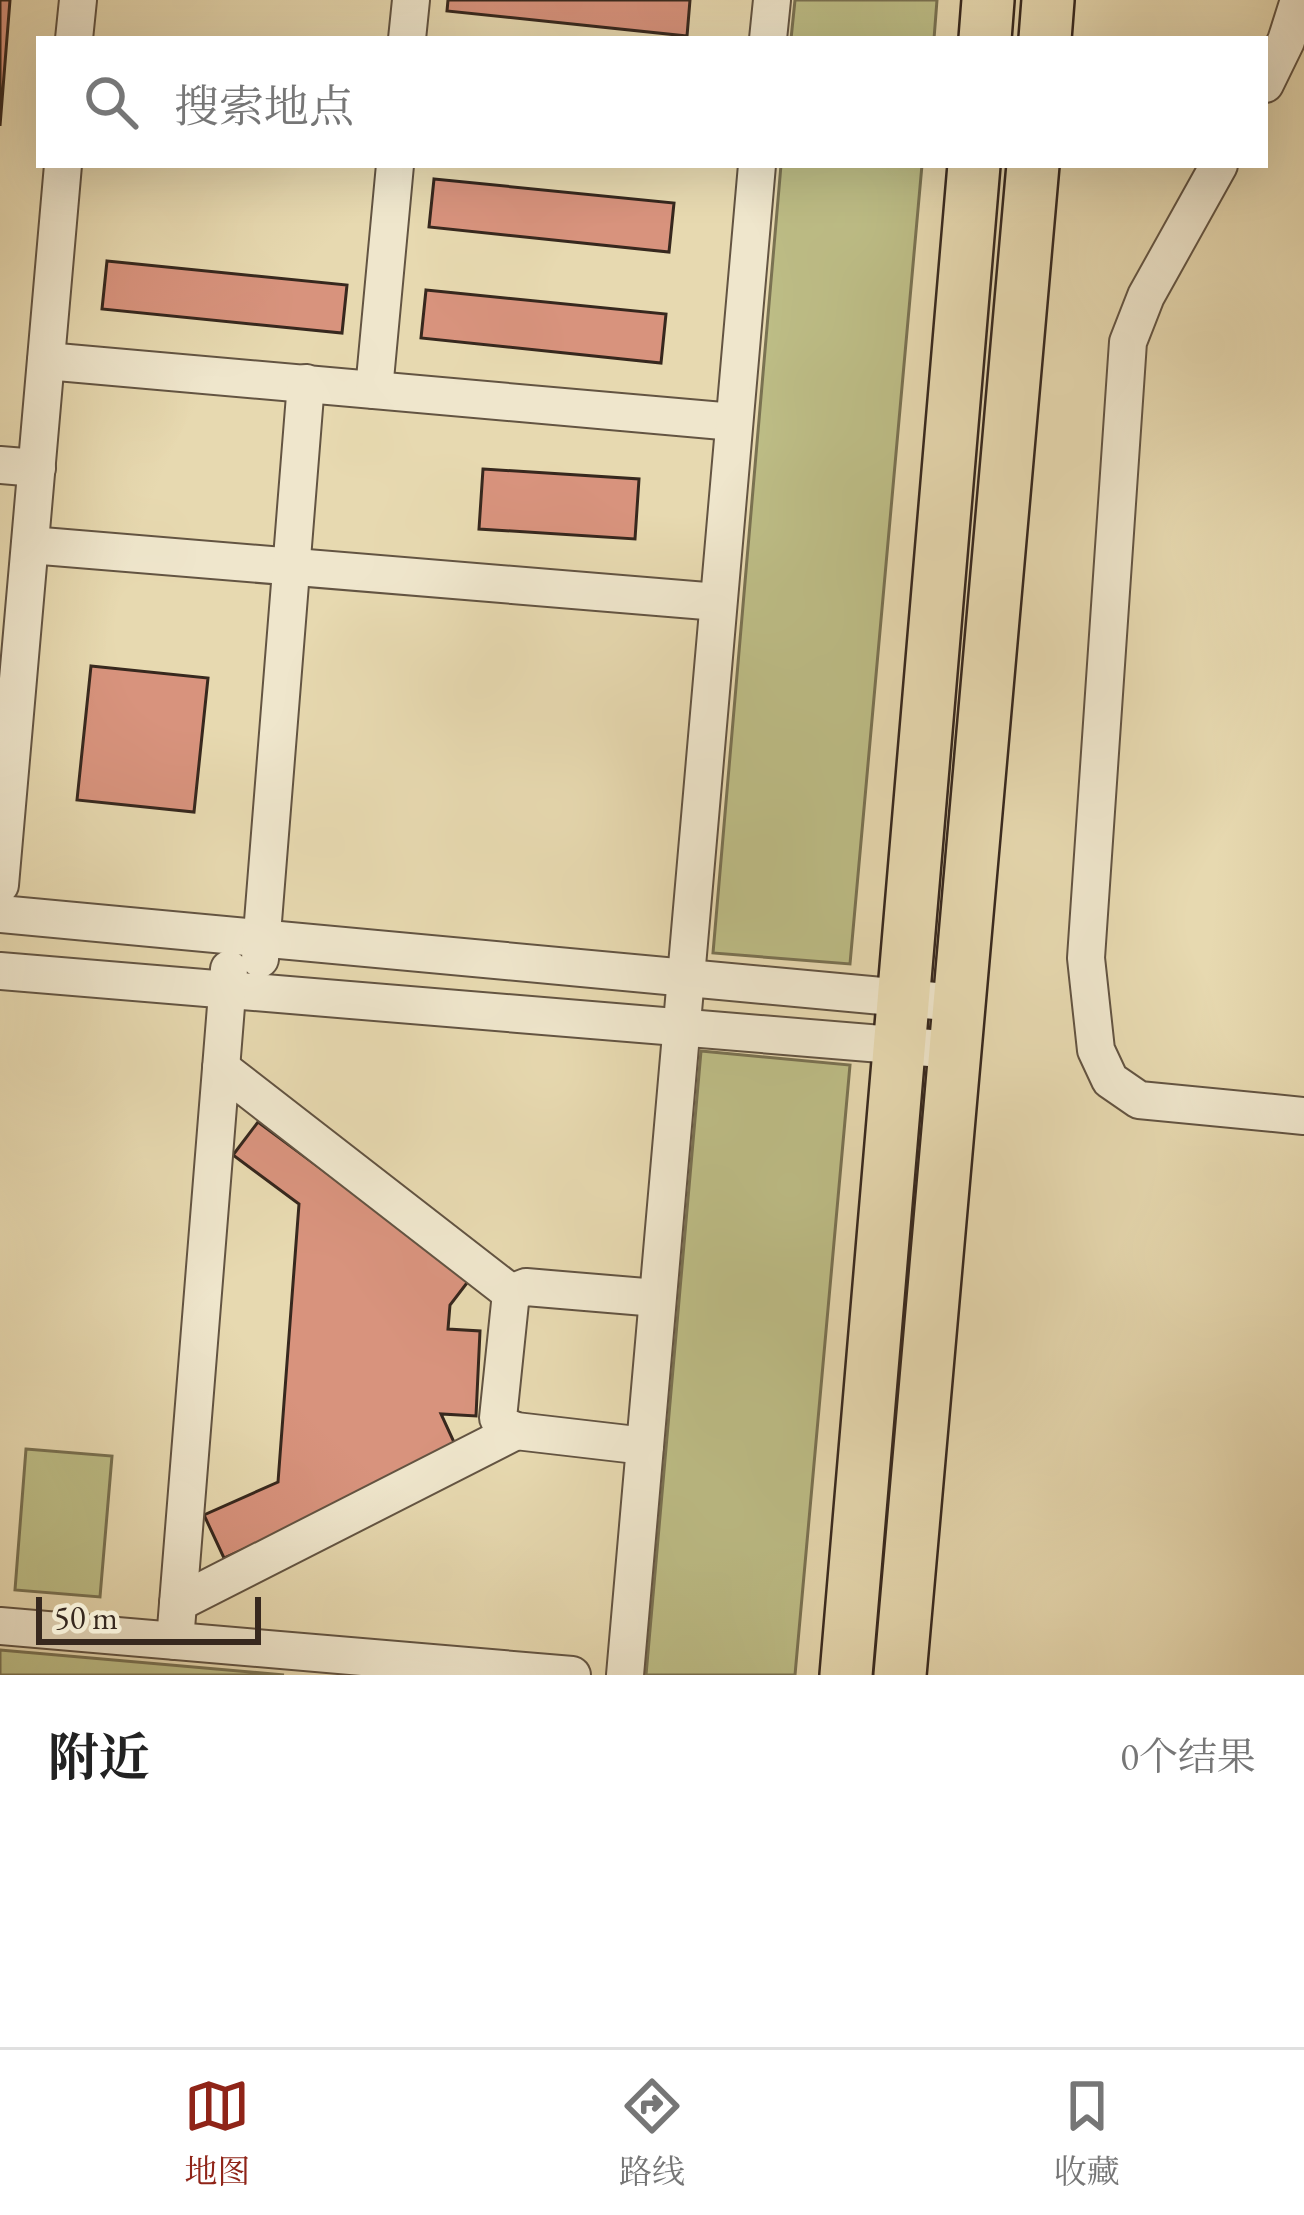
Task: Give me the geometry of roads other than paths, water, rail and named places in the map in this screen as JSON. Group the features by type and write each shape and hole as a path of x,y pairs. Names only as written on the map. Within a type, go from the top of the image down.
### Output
{"highway":[{"path":"985,36 988,0"},
{"path":"1045,36 1048,0"},
{"path":"846,1675 974,168"},
{"path":"900,1675 1034,168"}],"street":[{"path":"74,36 77,0"},
{"path":"407,36 411,0"},
{"path":"768,36 772,0"},
{"path":"1268,78 1299,0"},
{"path":"0,885 30,545 18,466 46,361 63,168"},
{"path":"374,389 395,168"},
{"path":"625,1675 757,168"},
{"path":"1218,168 1146,296 1129,342 1086,958 1089,1014 1096,1050 1110,1080 1139,1100 1304,1116"},
{"path":"46,361 734,422"},
{"path":"175,1641 221,1068 243,991 291,566 306,383"},
{"path":"30,545 718,602"},
{"path":"0,914 686,978 901,1022 955,1027"},
{"path":"0,970 681,1028 901,1022"},
{"path":"221,1068 511,1292"},
{"path":"511,1292 526,1287 657,1298"},
{"path":"511,1292 498,1418 502,1426 645,1446"},
{"path":"178,1603 516,1431"},
{"path":"0,1626 572,1675"}]}
